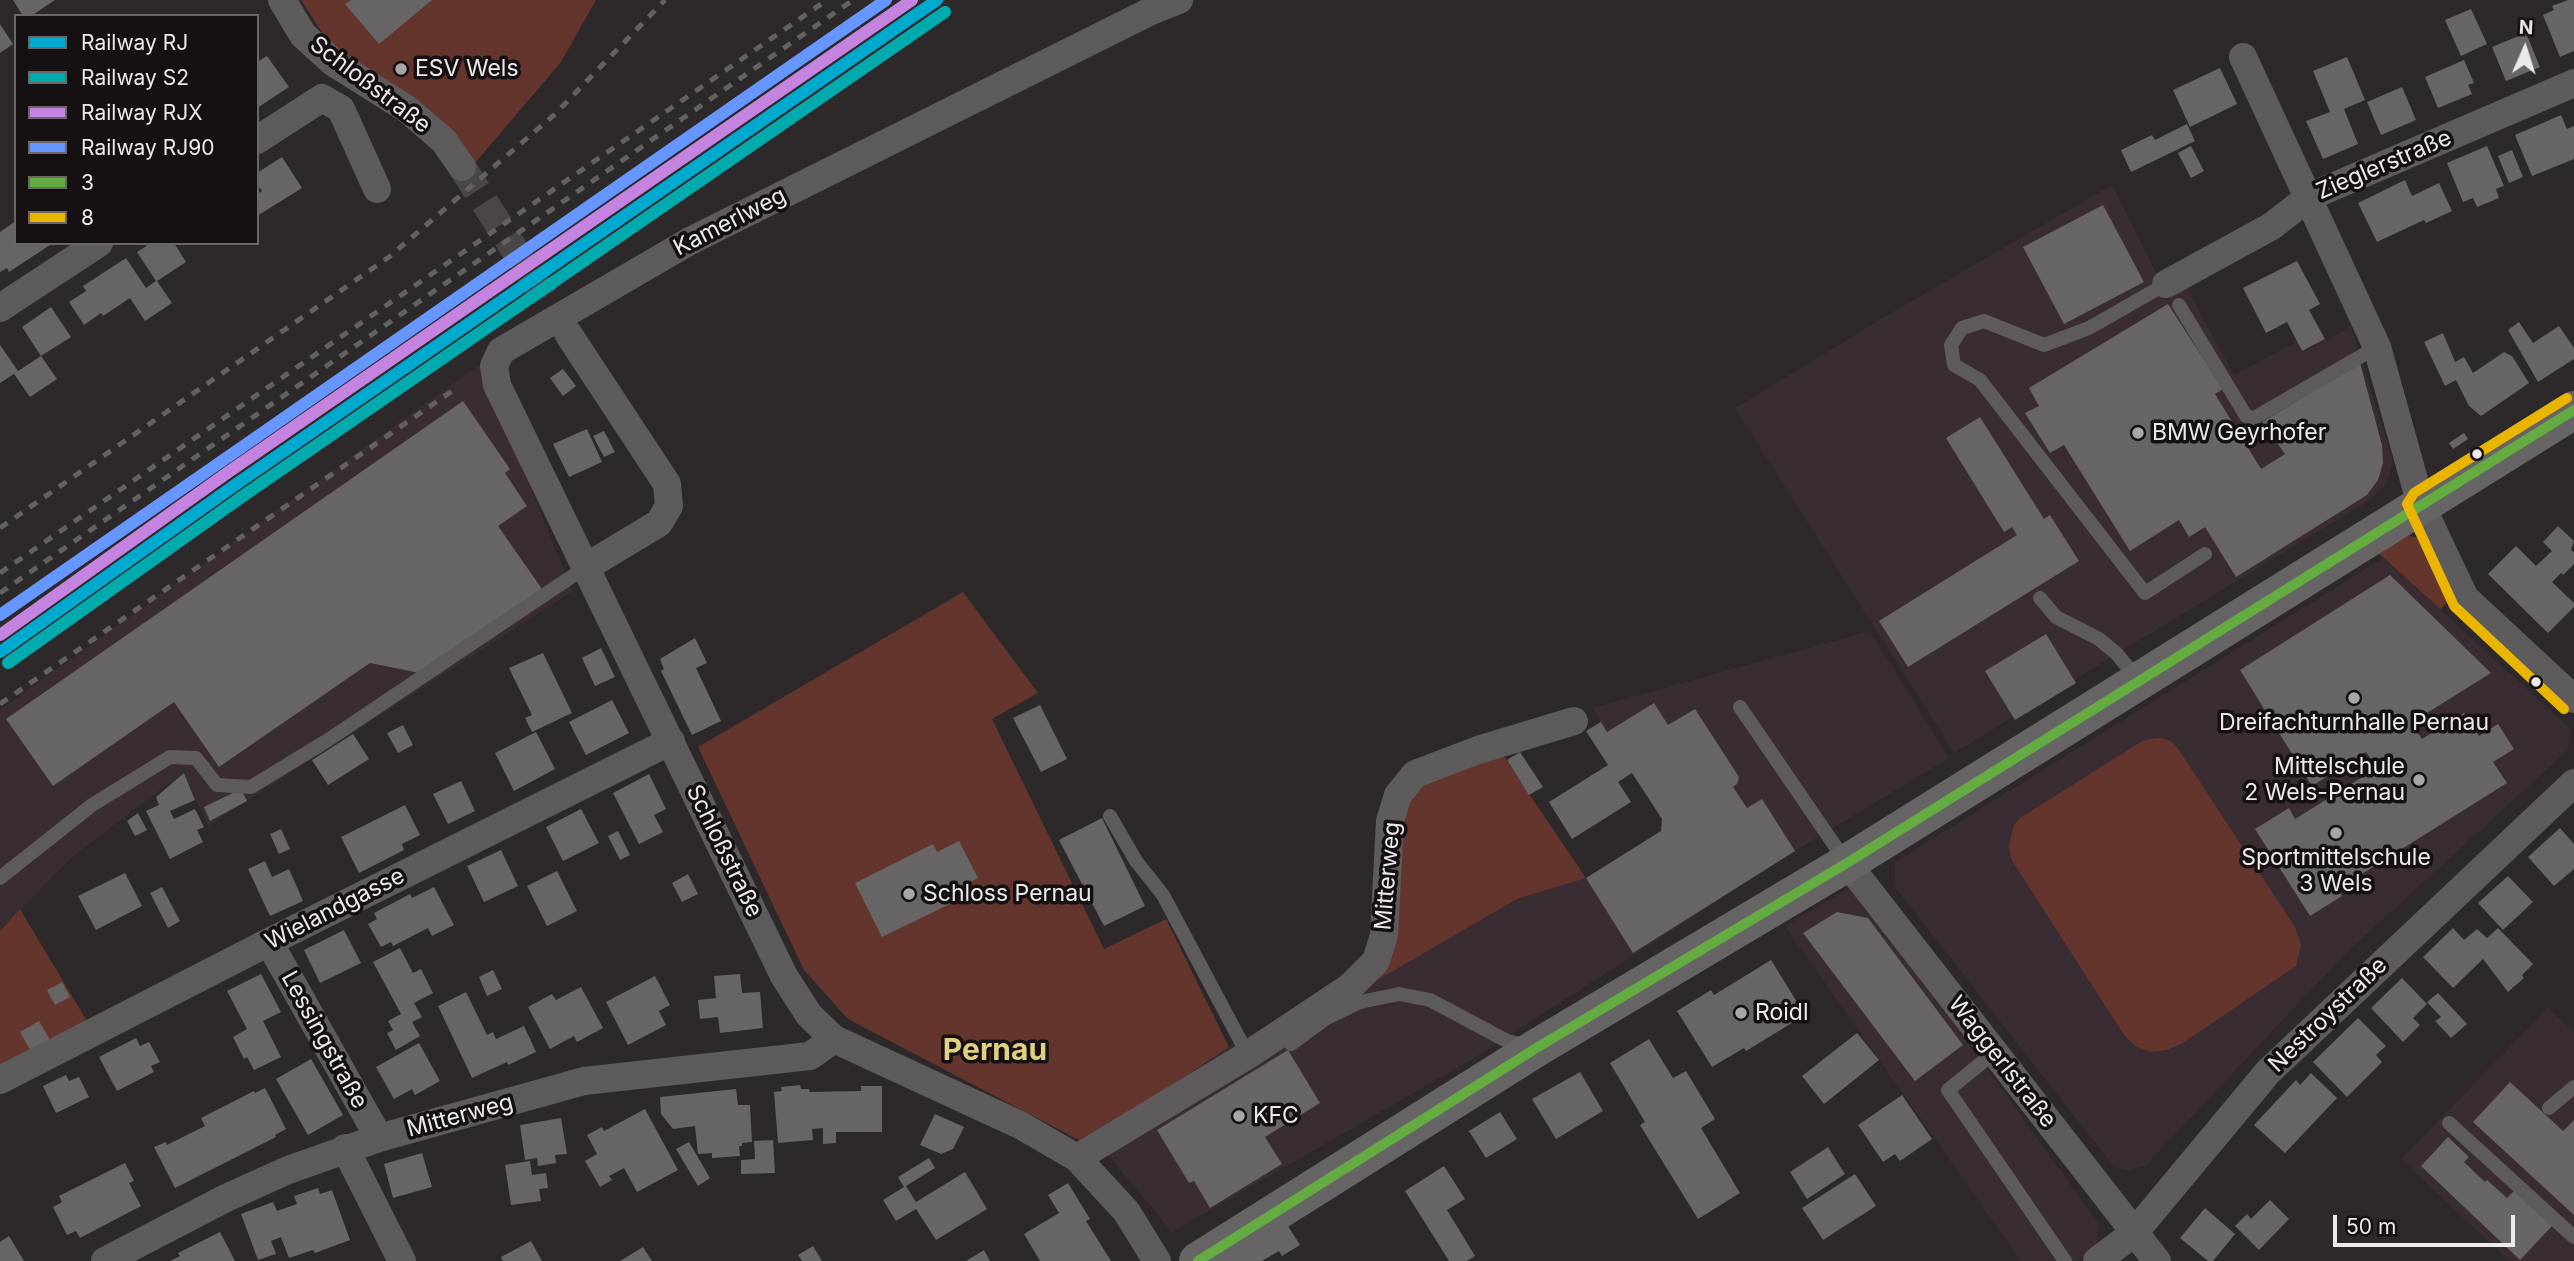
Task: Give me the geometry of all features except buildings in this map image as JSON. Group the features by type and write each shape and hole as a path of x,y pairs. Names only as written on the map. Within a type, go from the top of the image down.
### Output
{"main road":[{"path":"1198,1261 1538,1047 1847,863 2574,410"}],"street":[{"name":"Schloßstraße","path":"282,0 303,34 334,63 407,109 444,141 462,167"},
{"name":"Kamerlweg","path":"586,567 497,385 494,366 501,351 560,324 690,241 1139,17 1179,0"},
{"path":"2243,57 2377,346 2421,505 2465,598 2574,699"},
{"name":"Zieglerstraße","path":"2172,295 2309,197 2574,83"},
{"path":"259,139 322,98 341,109 377,189"},
{"path":"0,308 96,245"},
{"path":"560,324 667,484 669,506 659,523 586,567"},
{"name":"Schloßstraße","path":"586,567 784,976 810,1015 834,1038 1020,1125 1077,1158 1126,1210 1157,1261"},
{"name":"Mitterweg","path":"1077,1158 1248,1055 1350,987 1376,961 1384,935 1390,821 1398,794 1415,774 1478,750 1574,721"},
{"name":"Wielandgasse","path":"0,1080 671,741"},
{"name":"Nestroystraße","path":"2097,1261 2134,1233 2268,1072 2574,783"},
{"name":"Waggerlstraße","path":"1847,863 2157,1261"},
{"name":"Lessingstraße","path":"269,942 379,1138"},
{"name":"Mitterweg","path":"105,1261 226,1198 345,1149 379,1138 584,1082 810,1056 834,1038"},
{"path":"345,1149 402,1261"}],"lane":[{"path":"2205,554 2145,593 1980,380 1954,365 1951,345 1962,328 1984,321 2044,345 2172,295 2246,416 2254,418 2377,346"},
{"path":"0,878 92,805 170,757 195,758 217,785 251,787 328,740 586,567"},
{"path":"2040,598 2056,617 2099,639 2117,654 2139,681"},
{"path":"1740,707 1847,863"},
{"path":"1110,816 1136,861 1163,895 1248,1055"},
{"path":"1291,1044 1325,1019 1360,1002 1399,994 1430,1000 1507,1041 1538,1047"},
{"path":"1995,1052 1948,1090 2065,1261"},
{"path":"2549,1108 2574,1087"},
{"path":"2449,1123 2574,1237"}],"shaded area":[{"path":"301,0 596,0 561,62 475,163 460,139 407,94 329,43"},
{"path":"2112,185 2159,279 2188,290 2234,375 2296,342 2302,353 2351,327 2393,461 2387,483 2370,500 1954,753 1735,408 1891,313"},
{"path":"479,365 573,591 208,826 184,772 72,857 0,931 0,710"},
{"path":"2402,535 2421,538 2434,557 2434,570 2447,603 2440,609 2375,550"},
{"path":"2383,558 2571,729 2568,750 2348,951 2146,1165 2130,1171 2114,1167 1895,887 1895,862"},
{"path":"963,592 1038,693 992,719 1104,949 1166,919 1229,1047 1156,1096 1079,1140 848,1019 804,970 698,747"},
{"path":"1870,631 1949,758 1795,851 1476,1057 1172,1232 1107,1154 1079,1140 1156,1096 1229,1047 1349,977 1517,899 1586,878 1661,831 1662,819 1592,708"},
{"path":"1490,736 1586,878 1517,899 1367,986 1380,811 1385,789 1409,763"},
{"path":"2161,738 2171,741 2179,750 2295,927 2301,945 2296,966 2183,1043 2167,1050 2151,1052 2135,1046 2124,1035 2011,859 2009,846 2014,825 2020,818 2139,743"},
{"path":"1854,885 2099,1224 2097,1246 2077,1261 2021,1261 1785,926"},
{"path":"20,909 87,1021 0,1067 0,931"},
{"path":"2548,1008 2574,1032 2574,1261 2509,1261 2401,1159"}],"tunnel":[{"path":"462,167 569,335"}],"railway":[{"path":"0,528 389,257 554,115 665,0"},
{"path":"0,573 827,0"},
{"path":"0,593 853,0"},
{"path":"0,704 455,389"}],"rail line":[{"name":"RJ90","path":"0,615 886,0"},
{"name":"RJX","path":"0,635 227,473 912,0"},
{"name":"RJ","path":"0,652 235,485 937,0"},
{"name":"S2","path":"8,663 243,496 945,12"}],"transit line":[{"name":"8","path":"2564,709 2454,606 2407,504 2414,493 2567,398"},
{"name":"3","path":"1198,1261 1538,1047 1847,863 2574,410"}],"place":[{"name":"ESV Wels","path":"401,69"},
{"name":"BMW Geyrhofer","path":"2138,433"},
{"name":"Dreifachturnhalle Pernau","path":"2354,698"},
{"name":"Mittelschule 2 Wels-Pernau","path":"2419,780"},
{"name":"Sportmittelschule 3 Wels","path":"2336,833"},
{"name":"Schloss Pernau","path":"909,894"},
{"name":"Roidl","path":"1741,1013"},
{"name":"KFC","path":"1239,1116"}],"district":[{"name":"Pernau","path":"995,1051"}]}
